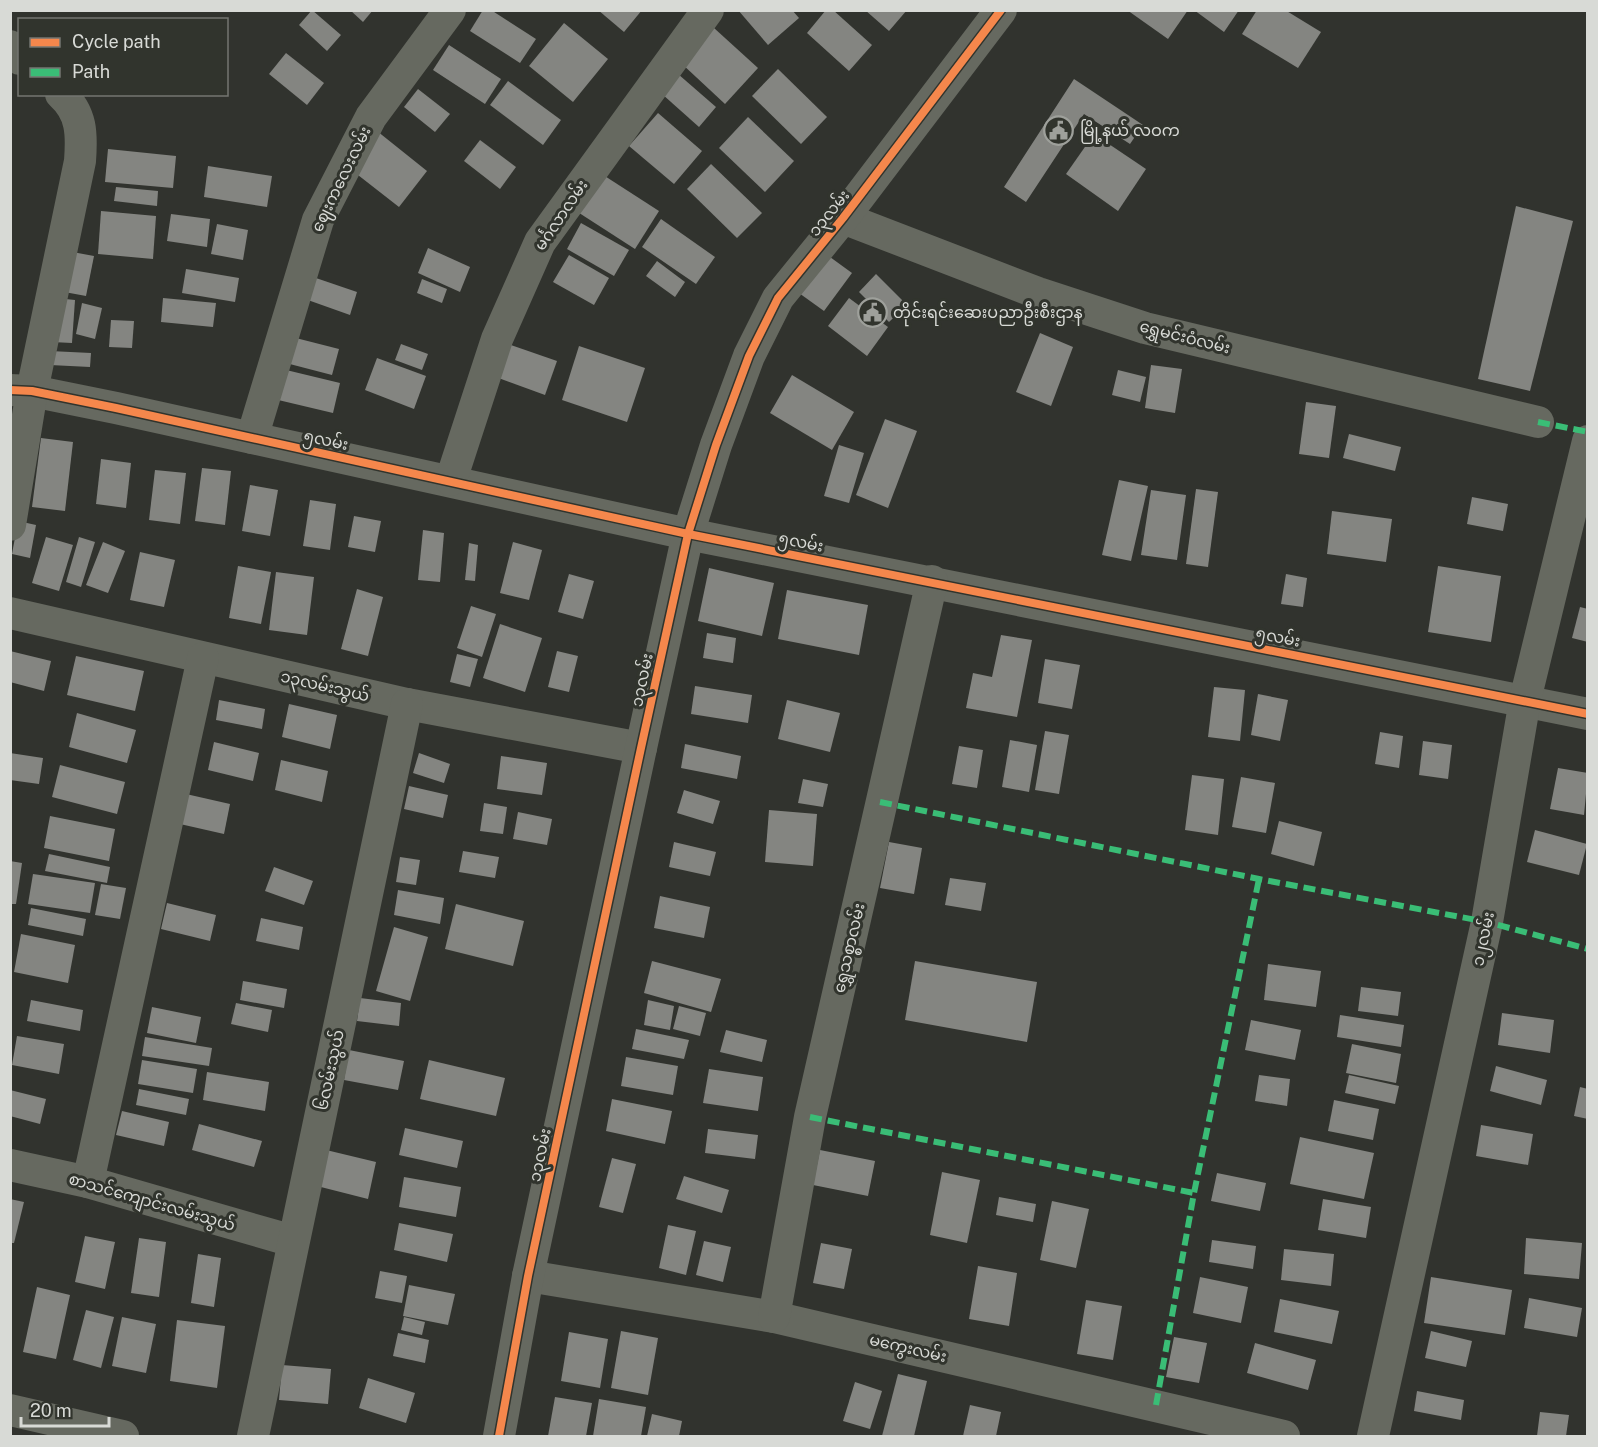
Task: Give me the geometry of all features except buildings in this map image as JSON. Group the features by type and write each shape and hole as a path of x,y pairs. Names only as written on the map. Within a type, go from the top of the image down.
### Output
{"street":[{"name":"ဈေးကလေးလမ်း","path":"252,438 318,220 372,117 450,10"},
{"name":"မင်္ဂလာလမ်း","path":"451,480 497,339 540,242 708,10"},
{"name":"၁၃လမ်း","path":"499,1437 528,1276 641,748 688,534 716,445 759,337 778,298 843,218 1002,10"},
{"path":"10,525 21,391 80,161 79,118 63,96"},
{"name":"ရွှေမင်းဝံလမ်း","path":"843,218 1038,293 1145,328 1538,422"},
{"name":"၅လမ်း","path":"21,391 451,480 688,534 932,581 1587,714"},
{"name":"၁၂လမ်း","path":"1372,1437 1487,922 1525,700 1587,448"},
{"name":"ရွှေသစ္စာလမ်း","path":"774,1317 810,1117 932,581"},
{"name":"၁၃လမ်းသွယ်","path":"10,614 407,704 641,748"},
{"path":"88,1182 203,658"},
{"name":"၆လမ်းသွယ်","path":"253,1437 407,704"},
{"name":"စာသင်ကျောင်းလမ်းသွယ်","path":"10,1165 88,1182 294,1241"},
{"name":"မကွေးလမ်း","path":"528,1276 774,1317 1284,1437"},
{"path":"10,1410 123,1437"}],"marked path":[{"path":"1538,422 1588,432"},
{"path":"880,802 1259,879 1487,922 1588,949"},
{"path":"1156,1405 1194,1193 1259,879"},
{"path":"810,1117 1194,1193"}],"cycle path":[{"path":"499,1436 528,1276 641,748 688,534 716,445 749,356 778,298 843,218 1001,10"},
{"path":"10,390 32,391 116,408 688,534 1588,714"}],"place":[{"name":"မြို့နယ် လဝက","path":"1059,130"},
{"name":"တိုင်းရင်းဆေးပညာဦးစီးဌာန","path":"872,312"}]}
